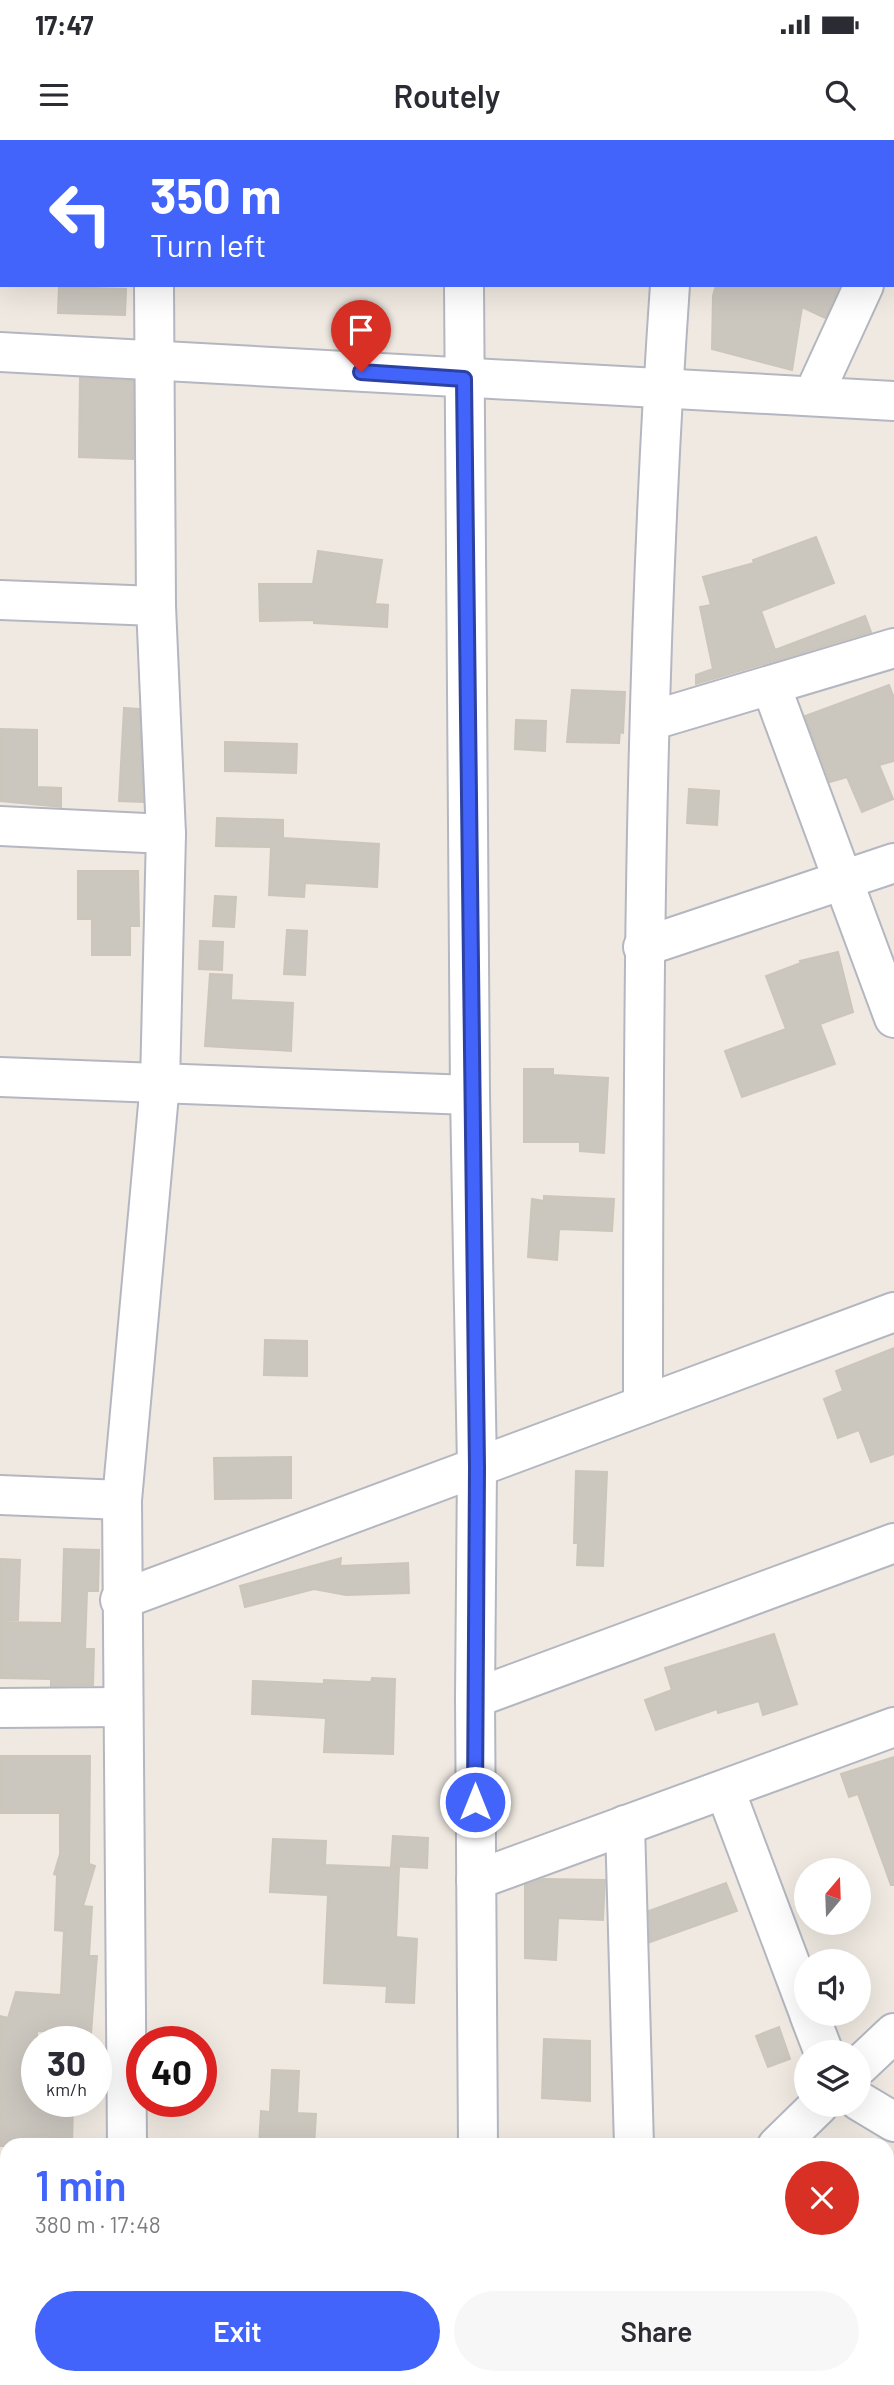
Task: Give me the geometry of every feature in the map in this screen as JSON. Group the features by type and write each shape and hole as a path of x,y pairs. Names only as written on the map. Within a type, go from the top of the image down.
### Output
{"street":[{"path":"127,2138 122,1500 160,1083 166,834 156,606 154,287"},
{"path":"464,287 470,1096 477,1467 475,1698 478,2138"},
{"path":"643,1405 643,947 663,387 670,287"},
{"path":"813,396 863,287"},
{"path":"0,352 894,401"},
{"path":"0,600 156,606"},
{"path":"650,721 894,648"},
{"path":"771,685 894,1018"},
{"path":"0,826 166,834"},
{"path":"643,947 894,863"},
{"path":"0,1077 470,1096"},
{"path":"121,1600 894,1312"},
{"path":"0,1495 122,1500"},
{"path":"475,1698 894,1543"},
{"path":"0,1708 122,1707"},
{"path":"476,1880 894,1727"},
{"path":"724,1790 794,1974"},
{"path":"625,1825 634,2138"},
{"path":"871,2055 894,2033"},
{"path":"871,2108 894,2122"},
{"path":"785,2138 806,2117"}],"building":[{"path":"59,287 126,289 125,315 58,313"},
{"path":"715,287 839,287 825,318 802,307 792,370 712,349"},
{"path":"80,378 133,381 133,459 79,457"},
{"path":"816,537 834,583 761,611 775,650 865,616 871,632 696,684 696,675 713,669 700,607 711,605 703,577 754,563 753,560"},
{"path":"318,551 382,560 375,604 388,605 387,627 314,623 314,620 260,621 259,584 313,584"},
{"path":"889,685 894,698 894,761 879,765 893,799 862,812 847,777 830,782 805,716"},
{"path":"572,690 625,692 623,733 620,732 619,743 567,742"},
{"path":"124,708 139,709 143,802 119,801"},
{"path":"516,720 546,721 545,751 515,749"},
{"path":"0,729 37,730 37,787 61,788 61,807 0,801"},
{"path":"225,742 297,744 296,773 225,771"},
{"path":"689,789 719,791 717,825 687,823"},
{"path":"217,818 283,820 283,838 379,844 377,887 305,883 304,897 269,895 271,847 216,846"},
{"path":"78,871 138,871 139,926 130,926 130,955 92,955 92,919 78,919"},
{"path":"215,896 236,897 234,927 213,926"},
{"path":"287,930 307,931 305,975 284,974"},
{"path":"200,941 223,942 222,970 199,969"},
{"path":"838,952 853,1012 820,1024 835,1064 742,1097 725,1051 786,1029 766,976 801,963 800,961"},
{"path":"210,974 232,975 231,1000 293,1003 291,1051 205,1046"},
{"path":"524,1069 553,1069 553,1075 608,1078 604,1153 580,1151 580,1142 524,1142"},
{"path":"544,1196 614,1199 612,1231 559,1229 557,1260 528,1257 532,1199 544,1201"},
{"path":"265,1340 307,1341 307,1376 264,1375"},
{"path":"894,1348 894,1454 871,1462 859,1430 838,1438 824,1399 843,1391 836,1371"},
{"path":"291,1457 291,1498 215,1499 214,1458"},
{"path":"576,1471 607,1472 603,1566 577,1565 578,1543 574,1543"},
{"path":"64,1549 99,1550 98,1591 87,1591 85,1649 94,1649 93,1685 51,1686 51,1679 0,1678 0,1622 62,1623"},
{"path":"341,1558 340,1566 408,1563 409,1593 346,1595 314,1589 245,1607 240,1586"},
{"path":"0,1559 20,1560 18,1620 0,1620"},
{"path":"774,1634 797,1704 763,1715 759,1701 718,1713 717,1709 656,1730 645,1700 672,1690 665,1668"},
{"path":"372,1678 395,1679 393,1754 324,1752 326,1718 252,1714 253,1681 324,1684 324,1680 371,1682"},
{"path":"0,1756 90,1756 89,1864 95,1866 83,1906 92,1907 89,1956 97,1956 92,2026 21,2026 21,2117 73,2117 72,2138 0,2138 0,2016 8,2018 16,1992 61,1995 64,1931 55,1930 57,1875 54,1874 60,1854 60,1813 0,1813"},
{"path":"894,1757 894,1885 891,1885 858,1794 849,1797 841,1774"},
{"path":"393,1836 428,1838 427,1868 391,1866"},
{"path":"273,1839 326,1841 325,1865 399,1868 396,1937 417,1939 414,2003 386,2002 387,1986 324,1983 328,1895 270,1892"},
{"path":"543,1879 605,1880 603,1920 558,1918 556,1960 525,1958 525,1885"},
{"path":"726,1883 737,1911 650,1942 649,1911"},
{"path":"779,2027 790,2059 768,2067 756,2036"},
{"path":"544,2039 590,2041 590,2101 542,2098"},
{"path":"272,2070 299,2071 297,2113 316,2114 314,2138 259,2138 261,2111 270,2112"}],"route":[{"path":"361,372 464,379 470,1068 477,1467 475,1802"}]}
